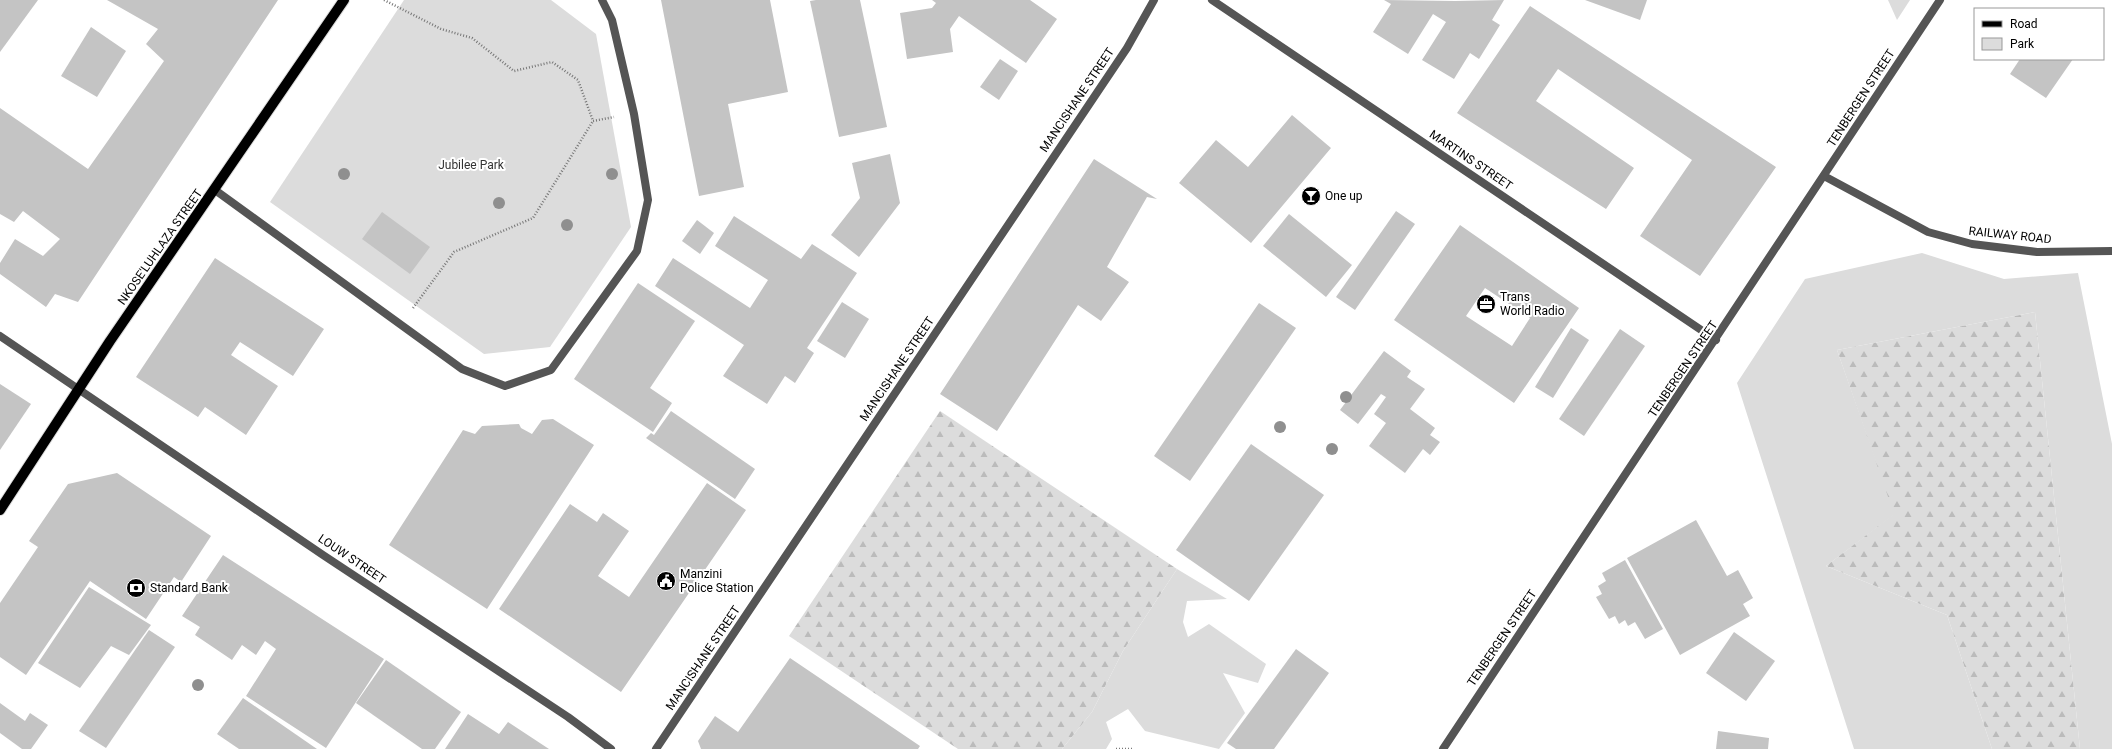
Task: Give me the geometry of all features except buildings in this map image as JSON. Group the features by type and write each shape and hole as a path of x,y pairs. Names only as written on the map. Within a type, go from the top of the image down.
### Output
{"main road":[{"name":"NKOSE'LUHLAZA STREET","path":"0,510 79,390 344,0"}],"street":[{"path":"215,190 462,369 505,386 551,370 637,251 648,200 634,114 612,20 602,0"},
{"name":"MANCISHANE STREET","path":"656,749 1127,48 1154,0"},
{"name":"MARTINS STREET","path":"1212,0 1716,340"},
{"name":"TENBERGEN STREET","path":"1443,749 1716,340 1940,0"},
{"name":"RAILWAY ROAD","path":"1824,176 1928,232 1972,244 2037,252 2112,251"},
{"name":"LOUW STREET","path":"0,336 568,717 611,749"}],"path":[{"path":"384,0 441,29 472,38 514,72 552,62 578,80 593,121"},
{"path":"402,325 454,252 533,218 593,121 634,114"},
{"path":"1116,749 1134,749"}],"green space":[{"name":"Jubilee Park","path":"404,0 551,0 596,34 631,227 550,347 484,354 270,202"},
{"path":"1888,0 1910,0 1897,20"},
{"path":"1922,253 2004,279 2078,273 2112,444 2112,749 2080,749 2035,312 1837,350 1895,514 1826,566 1947,615 1992,749 1854,749 1737,383 1805,279"},
{"path":"2035,312 2080,749 1992,749 1947,615 1826,566 1894,514 1837,350"},
{"path":"940,411 1177,569 1123,651 1092,712 1062,749 958,749 789,636"},
{"path":"1177,569 1227,599 1187,601 1183,622 1188,637 1209,624 1266,664 1258,683 1223,673 1245,713 1219,749 1145,731 1128,709 1106,722 1112,739 1106,749 1062,749 1092,712 1123,651"}],"place":[{"name":"One up","path":"1311,196"},
{"name":"Trans World Radio","path":"1486,304"},
{"name":"Manzini Police Station","path":"666,581"},
{"name":"Standard Bank","path":"136,588"}]}
